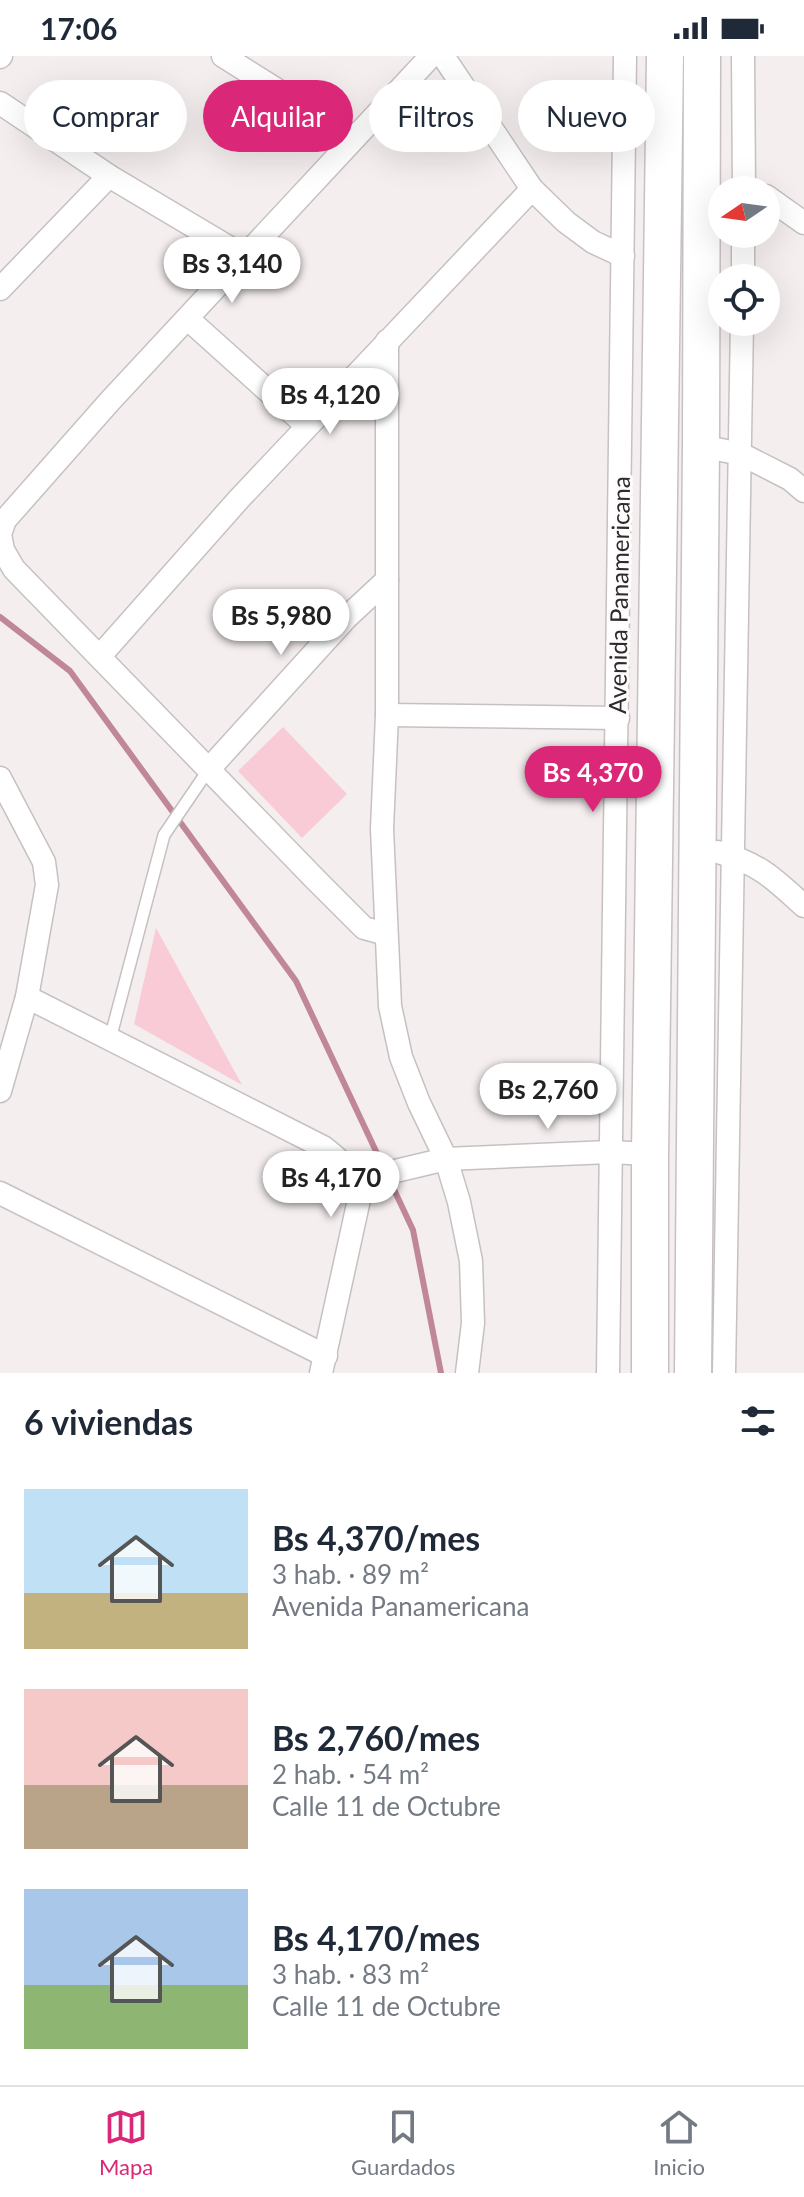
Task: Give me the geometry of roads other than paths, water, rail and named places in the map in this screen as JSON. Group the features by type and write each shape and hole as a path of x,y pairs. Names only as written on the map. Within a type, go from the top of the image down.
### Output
{"highway":[{"name":"Avenida Panamericana","path":"650,1373 650,1154 665,56"},
{"path":"693,1373 702,56"}],"street":[{"path":"223,56 354,138"},
{"path":"386,934 364,928 14,569 3,550 0,534 5,520 110,401 431,56"},
{"path":"443,56 532,189 566,222 593,242 623,256"},
{"name":"Avenida Panamericana","path":"608,1373 625,56"},
{"path":"743,56 748,176"},
{"path":"0,103 109,176 245,257"},
{"path":"0,289 109,176"},
{"path":"100,656 239,499 532,189"},
{"path":"780,206 804,223"},
{"path":"188,319 307,426"},
{"path":"724,1373 742,336"},
{"path":"387,341 387,715 382,829 390,1006 401,1057 446,1159 459,1202 471,1261 473,1323 467,1373"},
{"path":"701,446 741,454 790,479 804,491"},
{"path":"209,769 346,618 387,580"},
{"path":"387,715 618,718"},
{"path":"0,778 39,852 46,873 45,896 27,997 0,1091"},
{"path":"696,846 749,862 771,876 804,906"},
{"path":"0,1193 324,1364 360,1195 352,1174 344,1164 323,1147 27,997"},
{"path":"360,1195 387,1173 446,1159 610,1152 650,1154"}],"lane":[{"path":"110,1039 164,835 209,769"}],"waterway":[{"path":"0,617 70,671 296,981 413,1230 441,1373"}]}
